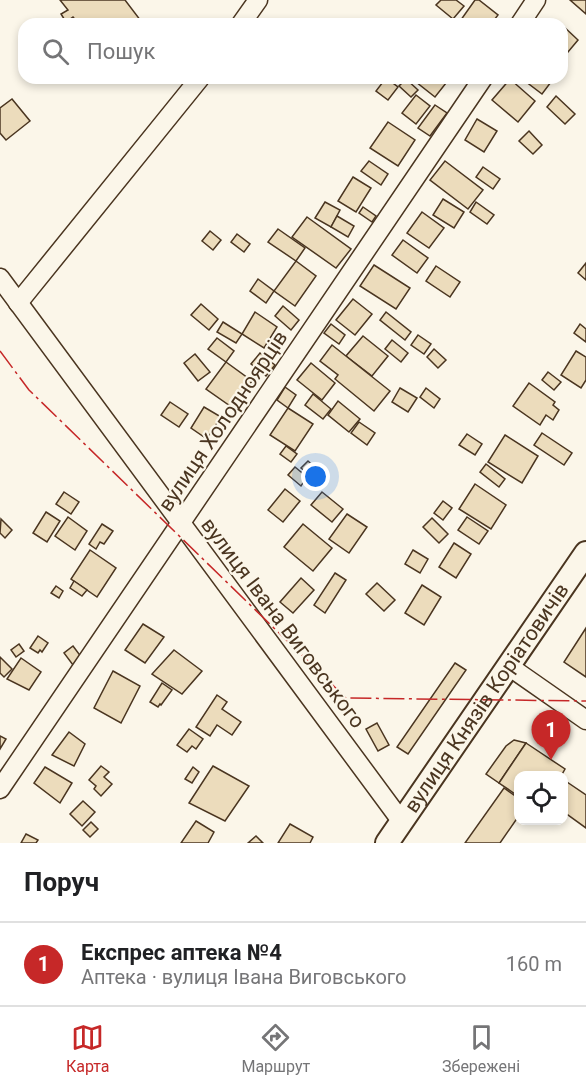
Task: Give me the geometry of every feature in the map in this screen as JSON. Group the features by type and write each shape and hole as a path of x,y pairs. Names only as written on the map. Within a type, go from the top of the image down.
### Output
{"main road":[{"name":"вулиця Князів Коріатовичів","path":"387,843 510,667 586,553"}],"street":[{"path":"245,18 258,0"},
{"path":"524,18 536,0"},
{"path":"10,300 196,84"},
{"name":"вулиця Холодноярців","path":"0,789 479,84"},
{"name":"вулиця Івана Виговського","path":"0,278 10,300 181,523 402,822"},
{"path":"510,667 586,720"}],"building":[{"path":"60,0 125,0 139,18 64,18 61,14 68,10"},
{"path":"441,0 456,0 464,6 452,18 436,5"},
{"path":"475,0 479,0 498,15 496,18 462,18"},
{"path":"570,0 586,0 586,14"},
{"path":"568,31 578,40 568,52"},
{"path":"381,84 394,84 398,87 388,100 376,91"},
{"path":"411,84 418,90 411,97 399,86"},
{"path":"419,84 445,84 435,97"},
{"path":"506,84 516,84 535,101 518,122 492,100"},
{"path":"529,84 550,84 542,94"},
{"path":"416,95 430,106 416,124 402,113"},
{"path":"556,96 575,114 565,124 547,107"},
{"path":"12,99 30,121 6,140 0,133 0,108"},
{"path":"435,105 447,113 430,136 418,128"},
{"path":"477,119 497,131 484,152 465,140"},
{"path":"388,122 415,140 398,166 370,148"},
{"path":"529,131 542,145 533,154 519,141"},
{"path":"369,161 388,174 381,185 361,171"},
{"path":"445,161 483,190 468,209 430,180"},
{"path":"483,167 500,179 493,189 476,177"},
{"path":"353,177 371,188 356,212 338,201"},
{"path":"443,199 464,212 454,228 433,215"},
{"path":"325,202 340,210 331,227 315,218"},
{"path":"476,202 494,215 487,224 470,212"},
{"path":"363,207 376,216 372,222 359,213"},
{"path":"422,212 444,228 429,248 407,233"},
{"path":"337,216 354,226 348,237 331,227"},
{"path":"307,217 351,249 336,268 292,237"},
{"path":"278,229 305,248 296,261 268,242"},
{"path":"210,231 221,240 213,250 202,241"},
{"path":"237,234 250,244 244,252 231,242"},
{"path":"403,240 428,258 417,273 392,255"},
{"path":"296,261 316,276 295,306 274,291"},
{"path":"586,263 586,280 578,273"},
{"path":"374,265 410,288 396,309 360,286"},
{"path":"436,266 460,282 450,297 426,281"},
{"path":"258,279 274,291 266,303 250,291"},
{"path":"353,299 372,314 355,335 336,320"},
{"path":"201,304 218,319 209,330 191,315"},
{"path":"283,306 299,320 291,330 275,316"},
{"path":"255,312 277,327 264,348 242,334"},
{"path":"386,312 411,332 405,340 380,320"},
{"path":"223,322 242,334 236,343 217,332"},
{"path":"331,324 345,335 339,344 324,333"},
{"path":"580,324 586,329 586,342 574,333"},
{"path":"418,335 431,344 424,354 411,345"},
{"path":"363,336 388,356 372,376 346,356"},
{"path":"217,338 234,351 226,362 208,349"},
{"path":"392,340 408,353 401,362 385,349"},
{"path":"332,345 390,391 374,411 335,379 338,375 320,361"},
{"path":"434,349 446,360 438,368 427,357"},
{"path":"576,351 586,357 586,380 581,388 561,375"},
{"path":"260,353 275,365 266,376 251,364"},
{"path":"195,354 210,372 198,381 184,363"},
{"path":"226,362 252,381 233,408 206,389"},
{"path":"311,363 335,383 322,400 297,380"},
{"path":"548,372 561,382 554,390 542,380"},
{"path":"529,383 555,402 553,405 559,410 553,420 546,415 540,425 513,406"},
{"path":"285,387 296,395 288,408 277,400"},
{"path":"400,388 417,398 408,412 392,402"},
{"path":"426,388 440,399 434,408 420,397"},
{"path":"313,394 331,409 323,419 305,405"},
{"path":"338,401 360,419 349,432 328,415"},
{"path":"170,402 188,414 179,427 161,415"},
{"path":"204,407 221,417 207,439 191,428"},
{"path":"288,408 313,424 295,451 270,435"},
{"path":"359,422 375,433 367,445 351,433"},
{"path":"542,433 572,453 564,465 534,445"},
{"path":"467,434 482,444 475,455 459,445"},
{"path":"505,435 538,456 522,483 488,462"},
{"path":"286,446 297,454 291,462 280,454"},
{"path":"308,461 320,472 314,479 301,468"},
{"path":"486,464 505,479 499,487 480,472"},
{"path":"295,467 307,477 301,486 288,475"},
{"path":"475,484 506,505 491,529 459,509"},
{"path":"285,489 300,501 283,522 268,510"},
{"path":"64,492 79,502 71,514 56,504"},
{"path":"322,492 343,509 332,522 311,505"},
{"path":"443,501 452,508 443,520 434,513"},
{"path":"46,512 60,521 47,542 33,533"},
{"path":"347,514 367,527 349,553 329,539"},
{"path":"68,517 87,531 75,550 55,536"},
{"path":"467,517 488,531 479,544 458,530"},
{"path":"432,518 448,534 439,543 423,527"},
{"path":"1,519 12,530 5,538 0,533"},
{"path":"102,524 113,531 104,544 100,542 96,549 89,544"},
{"path":"303,524 332,548 313,571 284,547"},
{"path":"454,543 471,554 456,578 439,567"},
{"path":"90,550 116,568 97,597 71,579"},
{"path":"413,550 428,559 420,573 405,564"},
{"path":"335,573 346,580 325,613 314,605"},
{"path":"301,578 314,590 293,613 280,602"},
{"path":"74,581 87,590 82,596 70,588"},
{"path":"377,583 395,600 384,611 366,594"},
{"path":"422,585 441,597 424,625 405,613"},
{"path":"56,586 63,591 59,598 51,593"},
{"path":"143,624 164,637 145,663 125,650"},
{"path":"586,628 586,677 564,662"},
{"path":"38,636 48,643 42,652 40,650 38,653 30,648"},
{"path":"19,644 24,651 16,657 11,650"},
{"path":"73,646 82,658 73,665 64,653"},
{"path":"174,650 202,671 182,694 152,674"},
{"path":"0,657 12,669 4,677 0,673"},
{"path":"21,658 41,672 29,690 7,679"},
{"path":"455,663 466,670 408,754 397,747"},
{"path":"113,671 140,686 121,723 94,708"},
{"path":"162,683 172,690 158,707 150,702"},
{"path":"217,695 227,702 222,709 241,722 232,735 217,725 210,736 196,727"},
{"path":"377,723 389,745 378,751 366,729"},
{"path":"189,729 203,739 196,749 192,746 187,752 177,745"},
{"path":"69,732 85,744 74,766 52,755"},
{"path":"0,736 6,739 0,749"},
{"path":"514,740 526,743 499,783 486,774 506,746"},
{"path":"526,743 565,769 564,771 514,771 514,793 499,783"},
{"path":"101,766 109,772 104,777 112,784 101,796 94,789 96,786 89,780"},
{"path":"213,766 249,786 225,821 189,803"},
{"path":"45,767 72,783 60,803 34,783"},
{"path":"193,767 199,772 192,783 185,779"},
{"path":"568,783 586,795 586,828 568,815"},
{"path":"504,788 514,795 514,823 500,843 465,843"},
{"path":"83,801 95,812 82,826 70,814"},
{"path":"196,821 214,832 208,843 181,843"},
{"path":"91,822 98,829 90,837 83,830"},
{"path":"290,824 313,837 310,843 278,843"},
{"path":"26,834 38,840 36,843 21,843"},
{"path":"256,836 263,843 248,843"}],"power":[{"path":"0,351 29,390 346,698 586,701"}],"place":[{"name":"Експрес аптека №4","path":"551,760"}]}
